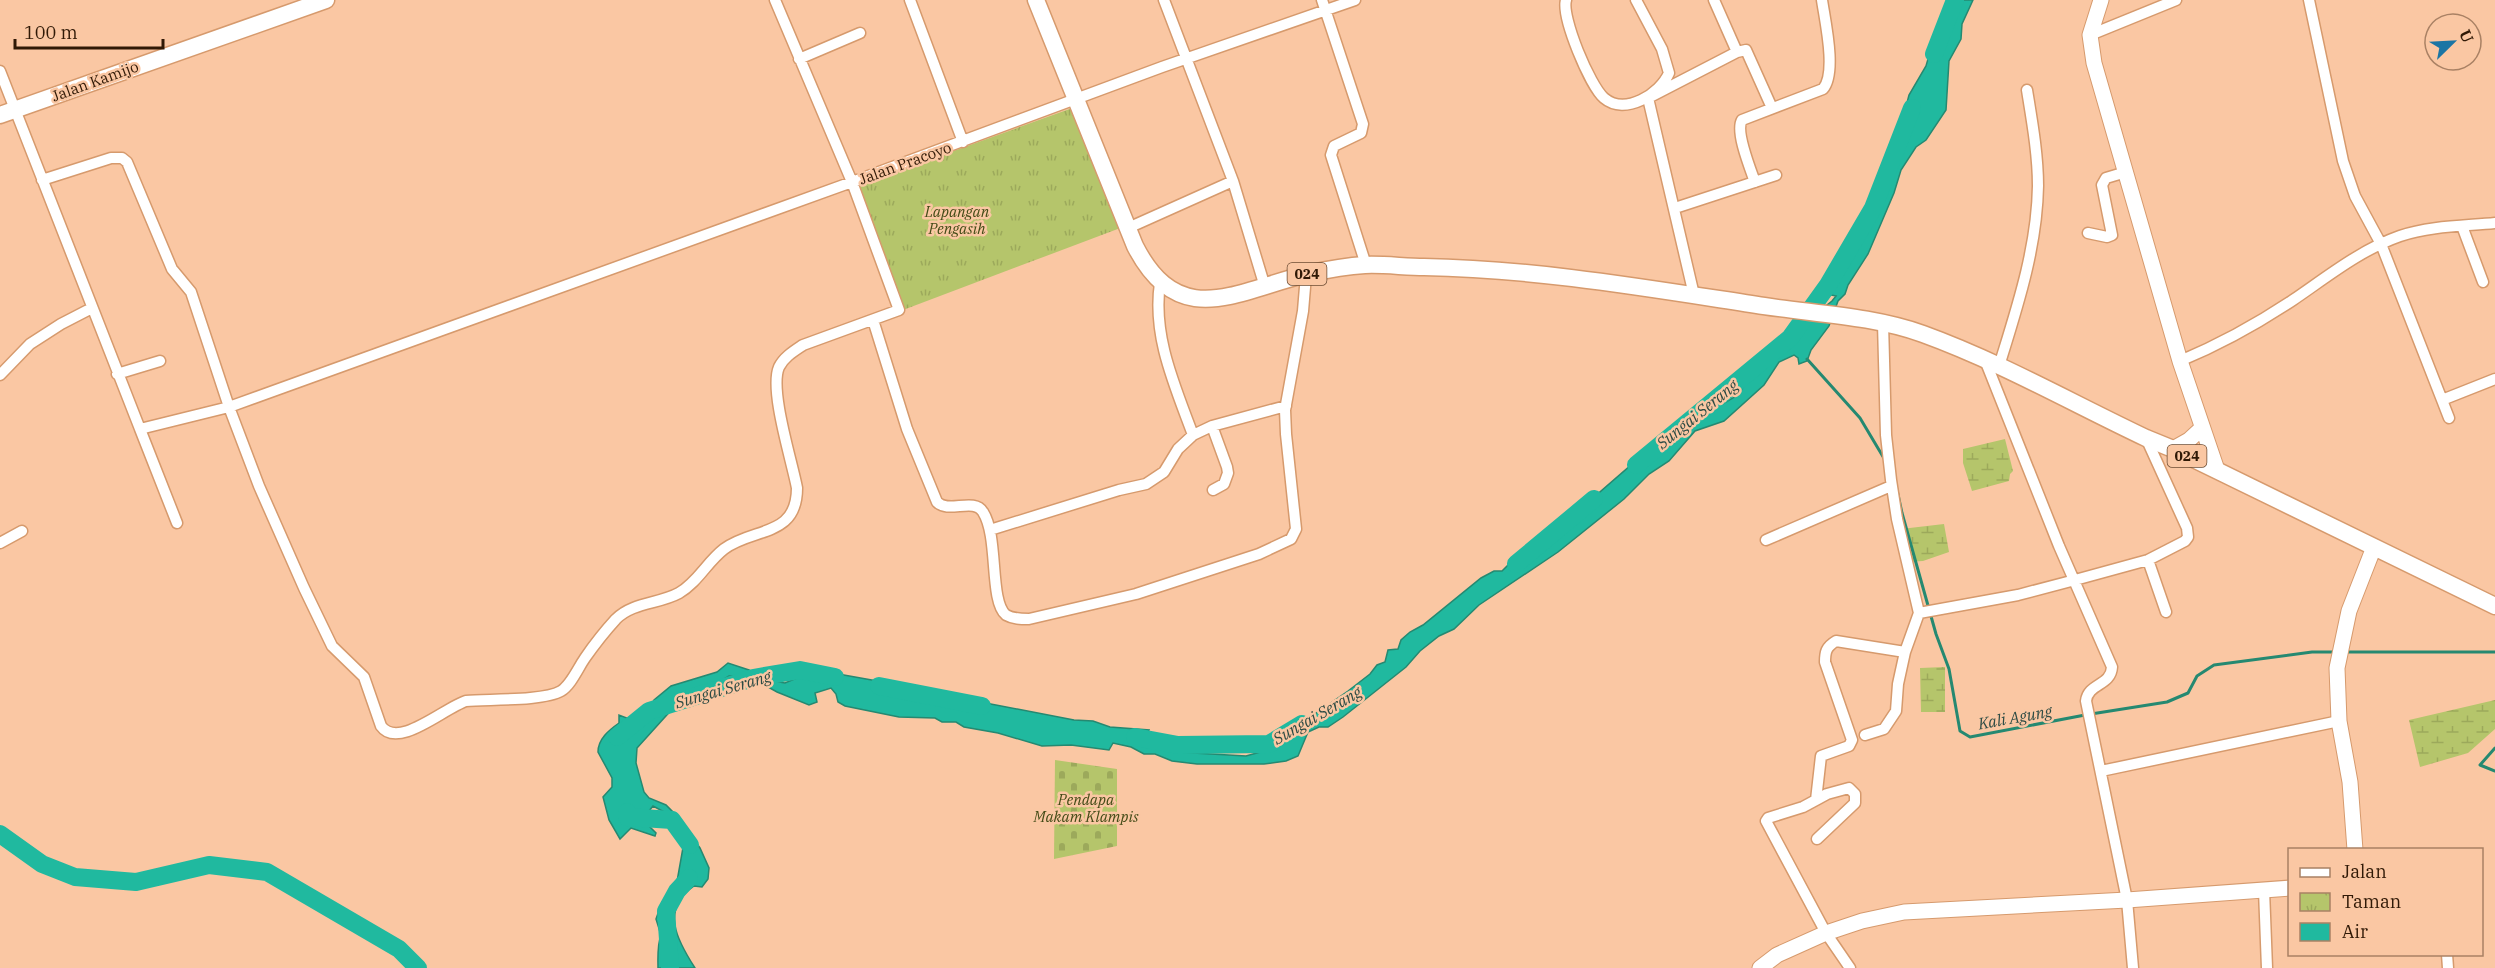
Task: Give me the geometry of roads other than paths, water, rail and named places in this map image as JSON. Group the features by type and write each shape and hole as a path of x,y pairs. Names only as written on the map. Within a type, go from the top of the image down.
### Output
{"main road":[{"name":"Jalan Kamijo","path":"7,112 326,0"},
{"name":"024","path":"1036,0 1145,266 1160,283 1182,296 1206,300 1239,295 1306,274 1366,265 1474,268 1605,282 1878,322 1921,333 1992,363 2495,606"}],"street":[{"name":"Jalan Pracoyo","path":"775,0 852,182 1355,0"},
{"path":"910,0 963,142"},
{"path":"1164,0 1233,182 1265,287"},
{"path":"1322,0 1363,124 1361,133 1334,146 1331,155 1366,265"},
{"path":"1566,0 1564,8 1568,22 1588,72 1599,93 1610,102 1630,104 1648,98 1737,52 1746,50 1772,108"},
{"path":"1636,0 1662,50 1668,68 1667,77 1648,98"},
{"path":"1714,0 1737,52"},
{"path":"1755,182 1739,124 1749,116 1823,90 1827,84 1830,68 1822,0"},
{"path":"2101,0 2090,35 2094,63 2180,361 2217,470"},
{"path":"2090,35 2176,0"},
{"path":"2308,0 2343,161 2355,196 2381,244 2449,418"},
{"path":"799,59 860,33"},
{"path":"0,71 7,112 42,180 177,523"},
{"path":"2027,90 2038,185 2036,221 2021,297 1992,363 2075,580 2112,667 2112,675 2087,694 2087,708 2127,900 2133,968"},
{"path":"1648,98 1694,295"},
{"path":"42,180 111,158 122,158 127,162 172,269 191,292 229,407 281,537 332,646 364,677 386,732 398,735 466,701 542,696 562,690 618,618 650,602 678,594 702,575 722,550 778,526 789,518 797,501 797,488 779,407 776,379 780,367 790,354 803,345 899,310 852,182 229,407 140,429"},
{"path":"2088,233 2107,237 2112,235 2102,185 2106,178 2126,172"},
{"path":"1675,208 1776,175"},
{"path":"1128,228 1233,182"},
{"path":"2180,361 2218,346 2248,329 2328,275 2381,244 2421,230 2495,223"},
{"path":"2462,226 2483,282"},
{"path":"873,320 908,429 937,502 943,506 979,507 990,530 1000,608 1012,618 1029,619 1136,594 1279,546 1291,539 1296,529 1286,434 1286,406 1303,311 1306,274"},
{"path":"1160,283 1157,303 1158,326 1168,365 1193,435"},
{"path":"0,375 30,344 60,324 92,308"},
{"path":"1865,735 1884,729 1892,721 1896,711 1898,684 1905,652 1921,612 1897,519 1891,483 1878,322"},
{"path":"117,375 160,361"},
{"path":"2442,400 2495,379"},
{"path":"990,530 1153,481 1164,472 1178,449 1193,435 1212,426 1286,406"},
{"path":"1212,426 1228,473 1224,484 1213,490"},
{"path":"2174,449 2189,440 2202,428"},
{"path":"1921,612 2018,595 2148,560 2172,550 2188,537 2187,528 2146,438"},
{"path":"1766,540 1891,483"},
{"path":"0,543 22,531"},
{"path":"2355,848 2350,782 2336,689 2339,652 2349,611 2374,547"},
{"path":"2148,560 2166,612"},
{"path":"1815,800 1821,756 1849,746 1852,740 1825,662 1825,652 1829,645 1836,641 1905,652"},
{"path":"2101,771 2339,721"},
{"path":"1817,839 1855,804 1855,794 1849,788 1827,794 1803,807 1768,818 1766,821 1826,933 1850,968"},
{"path":"1760,968 1777,956 1826,933 1862,921 1904,912 2127,900 2288,888"},
{"path":"2264,890 2267,968"}],"water":[{"path":"1954,0 1973,0 1962,24 1961,39 1949,61 1946,110 1926,140 1916,147 1901,170 1894,193 1868,254 1848,285 1845,294 1838,301 1829,326 1811,350 1807,361 1799,364 1798,358 1794,355 1779,362 1764,385 1724,421 1695,431 1669,461 1649,474 1624,499 1558,552 1479,605 1454,629 1439,636 1420,651 1406,667 1343,717 1328,727 1319,727 1308,732 1298,756 1286,761 1264,764 1197,764 1172,761 1155,754 1144,754 1131,747 1113,743 1109,750 1071,745 1042,746 998,733 964,727 956,722 942,722 935,718 899,717 845,706 838,702 831,688 815,693 817,702 809,705 777,692 748,676 729,676 713,686 684,696 637,748 636,763 644,792 649,798 666,805 676,815 700,848 709,868 708,879 702,887 694,886 684,895 677,905 675,915 675,925 682,947 695,968 658,968 658,947 661,935 656,919 662,902 673,904 684,842 670,815 653,806 645,816 648,825 656,833 655,836 631,828 620,839 609,820 603,797 612,787 612,778 598,752 598,747 608,732 619,723 619,715 637,722 646,715 654,700 671,686 717,672 728,663 749,670 767,680 785,683 816,670 894,684 911,698 950,702 970,700 1074,720 1093,721 1110,727 1149,730 1147,734 1176,752 1246,756 1271,749 1286,730 1306,720 1370,674 1377,665 1385,662 1388,650 1398,649 1401,640 1410,632 1423,625 1481,578 1494,571 1502,571 1510,559 1540,547 1569,525 1578,511 1638,459 1683,436 1712,410 1738,395 1750,376 1773,361 1789,335 1832,301 1836,296 1831,295 1836,273 1869,220 1871,205 1897,159 1904,137 1903,118 1909,95 1926,66 1936,31 1947,33 1953,15"}],"waterway":[{"name":"Sungai Serang","path":"1934,54 1955,0"},
{"name":"Sungai Serang","path":"1636,465 1790,338 1828,285 1873,208 1912,108"},
{"name":"Kali Agung","path":"1807,359 1860,418 1885,460"},
{"name":"Kali Agung","path":"1894,476 1936,634 1949,669 1960,731 1970,737 2085,715"},
{"name":"Sungai Serang","path":"1516,564 1594,499"},
{"name":"Kali Agung","path":"2091,714 2167,702 2188,693 2197,676 2214,665 2312,652 2335,652"},
{"name":"Kali Agung","path":"2344,652 2495,652"},
{"name":"Sungai Serang","path":"617,737 649,711 753,678 800,670 835,677"},
{"name":"Sungai Serang","path":"879,686 982,706"},
{"name":"Sungai Serang","path":"1135,737 1178,745 1269,744 1302,724"},
{"name":"Kali Agung","path":"2495,748 2480,765 2495,771"},
{"name":"Sungai Serang","path":"627,812 627,817 672,820 690,845"},
{"name":"Sungai Serang","path":"0,834 42,864 75,877 136,882 209,865 267,872 399,949 418,968"},
{"name":"Sungai Serang","path":"670,968 666,911 677,891 689,878"}],"park label":[{"name":"Lapangan Pengasih","path":"957,220"},
{"name":"Pendapa Makam Klampis","path":"1086,808"}]}
